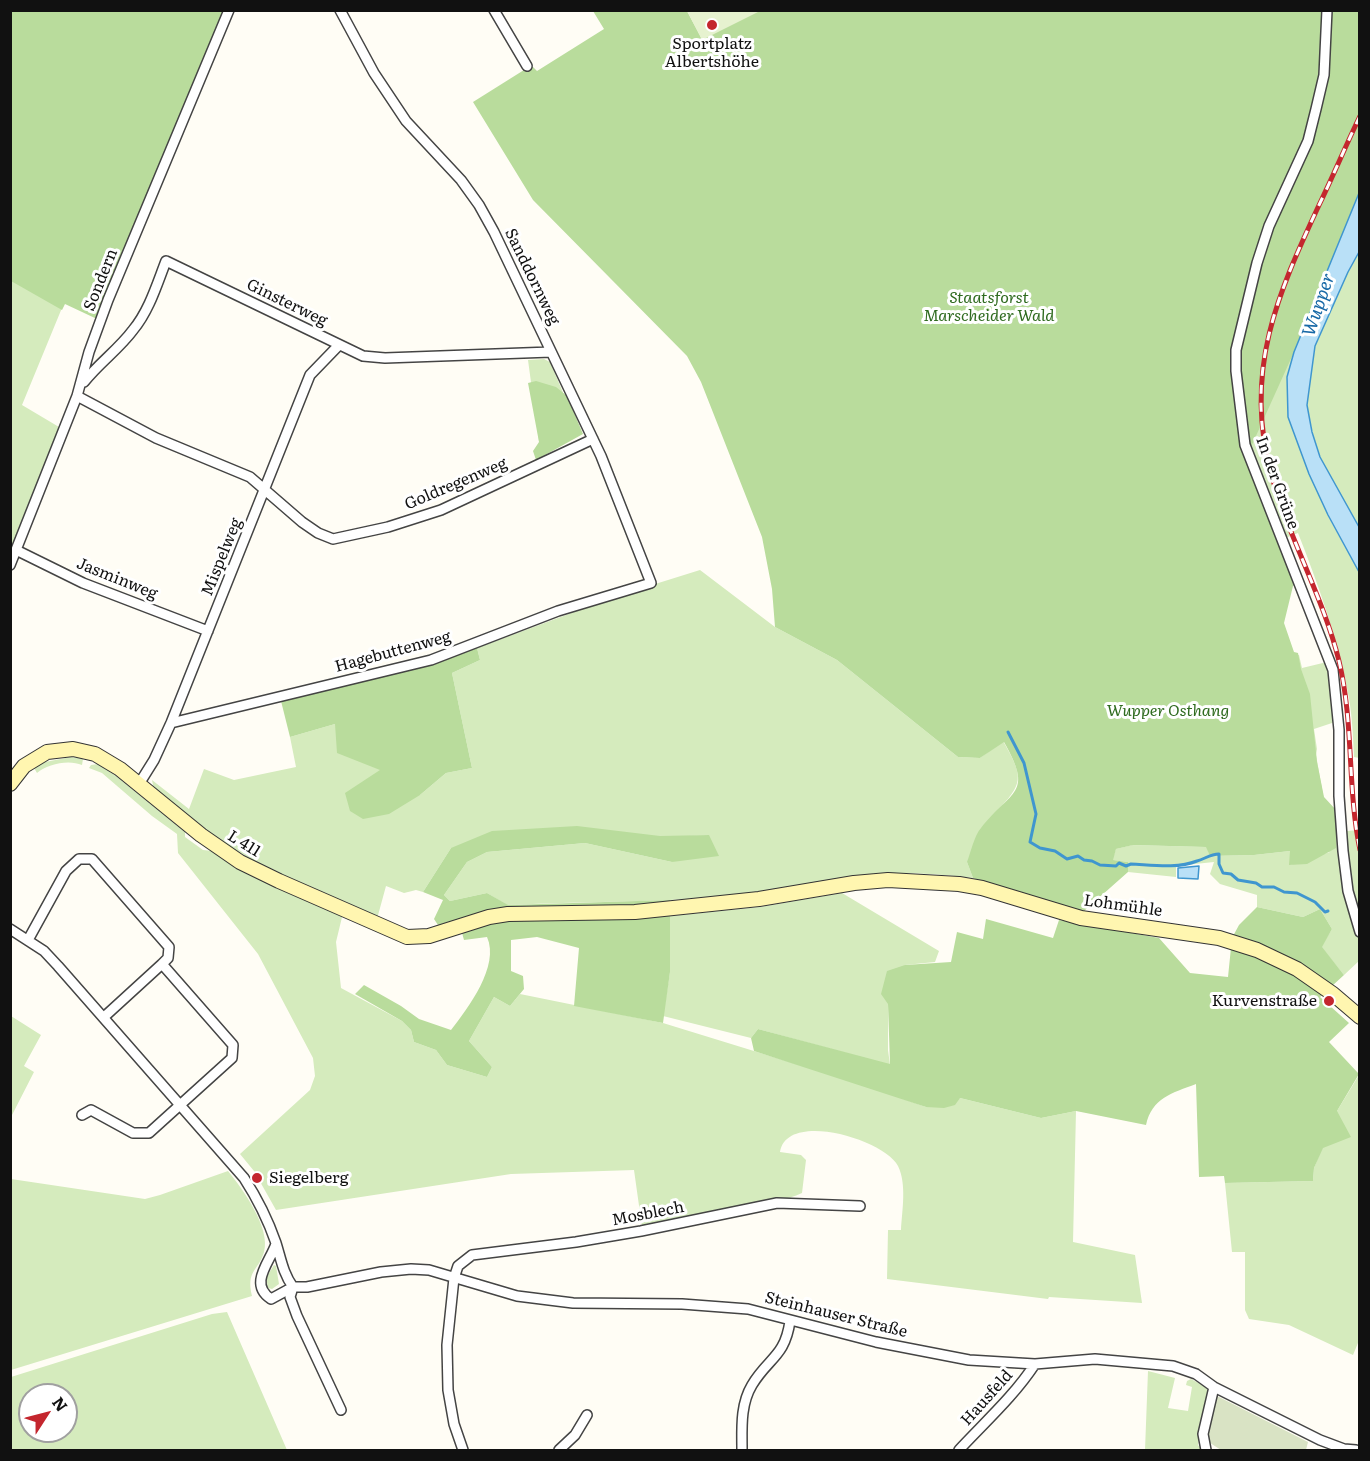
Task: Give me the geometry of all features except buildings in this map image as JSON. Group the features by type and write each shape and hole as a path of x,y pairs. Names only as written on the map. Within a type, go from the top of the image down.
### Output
{"main road":[{"name":"L 411","path":"10,784 24,766 52,751 67,749 103,757 201,836 240,862 279,882 407,937 429,936 460,925"},
{"name":"Lohmühle","path":"460,925 508,914 635,912 759,899 888,880 959,884 982,888 1081,918 1220,938 1257,950 1297,969 1333,994 1359,1017"}],"street":[{"name":"Sondern","path":"10,565 77,396 89,352 108,300 229,10"},
{"name":"Sanddornweg","path":"340,10 374,73 406,121 461,180 479,205 602,456 651,583"},
{"path":"494,10 527,66"},
{"name":"In der Grüne","path":"1327,10 1324,75 1308,141 1269,226 1257,263 1236,350 1236,371 1245,446 1333,670 1339,730 1339,796 1343,851 1348,891 1359,932"},
{"name":"Ginsterweg","path":"80,386 99,363 134,330 155,290 166,261 363,356 385,358 551,352"},
{"name":"Mispelweg","path":"138,784 154,760 171,723 310,375 339,345"},
{"name":"Goldregenweg","path":"77,396 156,438 250,477 318,533 333,539 388,527 441,510 593,439"},
{"name":"Jasminweg","path":"16,550 83,583 208,631"},
{"name":"Hagebuttenweg","path":"171,723 431,660 558,610 651,583"},
{"path":"28,940 66,871 79,859 92,859 169,947 168,958 104,1017"},
{"path":"10,929 44,951 244,1178 264,1212 283,1270 293,1287 290,1297 297,1316 340,1410"},
{"path":"82,1115 91,1110 133,1133 143,1134 153,1130 232,1058 233,1045 162,964"},
{"name":"Mosblech","path":"454,1278 458,1266 464,1260 482,1252 598,1238 777,1203 860,1206"},
{"name":"Steinhauser Straße","path":"276,1244 271,1258 262,1271 260,1283 264,1294 271,1299 293,1287 307,1287 381,1272 429,1270 517,1296 573,1303 709,1305 748,1310 876,1342 969,1360 1035,1364 1095,1359 1173,1366 1196,1374 1214,1387 1326,1443 1356,1450"},
{"path":"454,1278 447,1345 448,1390 454,1424 463,1450"},
{"path":"742,1450 743,1412 746,1398 759,1376 779,1353 785,1342 790,1321"},
{"name":"Hausfeld","path":"959,1450 998,1411 1035,1364"},
{"path":"1206,1450 1203,1434 1214,1387"},
{"path":"563,1449 575,1436 587,1415"}],"green space":[{"name":"Staatsforst Marscheider Wald","path":"760,10 1359,11 1359,193 1294,352 1246,458 1295,584 1284,623 1294,652 1298,653 1310,694 1317,762 1324,797 1336,810 1336,848 1307,864 1289,865 1290,851 1210,856 1206,847 1133,845 1116,849 1113,860 1128,862 1128,872 1084,911 1050,904 973,878 967,862 976,835 1010,798 1018,782 1013,759 1004,742 980,758 958,757 837,660 775,627 772,589 762,537 701,382 687,356 533,200 473,102 524,70 533,67 537,71 604,29 593,11 687,11 702,39"},
{"path":"11,11 223,11 97,319 65,304 62,310 11,281"},
{"name":"Sportplatz Albertshöhe","path":"687,11 760,11 702,40"},
{"name":"Wupper Osthang","path":"1359,11 1359,227 1312,332 1299,405 1329,518 1359,572 1359,758 1354,757 1350,705 1338,648 1298,533 1242,555 1275,654 1299,655 1302,668 1327,662 1335,722 1314,729 1324,800 1336,832 1359,830 1359,961 1344,975 1321,947 1332,929 1320,909 1303,917 1257,907 1257,895 1220,884 1210,874 1214,862 1176,866 1176,877 1128,872 1128,862 1112,860 1116,849 1132,845 1207,847 1210,856 1290,851 1290,865 1330,852 1113,823 967,862 973,878 893,873 861,875 781,890 728,896 507,905 487,893 450,901 444,895 467,862 487,852 585,843 672,862 709,835 451,848 423,892 416,890 404,893 386,886 377,919 274,872 225,844 154,790 152,780 189,809 204,769 234,780 296,767 290,737 335,724 381,770 420,795 446,773 472,768 452,673 480,660 477,648 620,595 700,570 775,627 837,660 958,757 980,758 1003,741 1015,764 1018,780 1016,787 995,813 1019,801"},
{"path":"1359,252 1359,527 1320,457 1307,405 1315,346"},
{"path":"11,276 64,303 22,405 59,427 11,548"},
{"path":"544,359 550,362 579,430 540,449 528,360"},
{"path":"536,381 556,387 567,396 583,434 536,460 533,451 539,442 528,383"},
{"path":"477,648 480,660 452,673 472,768 446,773 420,795 389,814 363,819 350,811 345,793 380,770 337,753 335,724 290,737 281,701 424,667"},
{"path":"71,757 83,759 82,765 71,762 58,763 37,773 34,768 45,762"},
{"path":"98,764 185,832 185,837 203,850 212,851 259,879 292,895 343,913 336,942 341,988 402,1021 411,1030 414,1042 436,1050 447,1065 487,1077 492,1067 469,1041 494,997 510,1006 520,994 663,1023 861,1084 926,1107 960,1098 1041,1118 1076,1111 1073,1242 1135,1255 1142,1303 1049,1297 1048,1299 887,1279 888,1230 901,1230 903,1189 898,1166 889,1156 857,1139 817,1131 800,1133 787,1139 780,1152 801,1155 806,1160 802,1193 642,1227 634,1170 511,1174 276,1210 254,1171 240,1154 310,1090 315,1076 313,1058 258,954 178,853 177,834 152,816 102,773 89,768 91,765"},
{"path":"577,826 660,836 709,835 719,856 672,862 585,843 487,852 467,862 444,895 450,901 487,893 508,905 670,900 670,972 663,1023 574,1006 579,948 537,937 511,940 511,971 523,976 524,989 510,1006 494,997 469,1041 492,1067 487,1077 447,1065 436,1050 414,1042 411,1030 402,1021 355,994 364,985 419,1019 451,1030 480,986 486,973 490,948 487,937 464,940 458,919 438,925 434,919 443,900 423,892 451,848 492,831"},
{"path":"842,893 939,951 935,962 905,965 888,1004 890,1065 758,1029 751,1038 663,1016 670,972 670,916 760,907"},
{"path":"1257,907 1303,917 1320,909 1332,929 1322,947 1344,975 1320,997 1349,1023 1329,1042 1359,1074 1337,1111 1351,1137 1323,1148 1314,1168 1313,1181 1225,1183 1224,1176 1199,1177 1196,1084 1164,1098 1153,1108 1146,1125 1076,1111 1041,1118 960,1098 955,1105 944,1108 926,1107 754,1051 751,1038 758,1029 890,1064 888,1004 881,994 887,971 905,965 951,962 957,932 983,939 986,919 1053,938 1059,920 1159,938 1190,973 1228,977 1232,938 1239,925"},
{"path":"11,1016 41,1035 24,1066 34,1072 11,1117"},
{"path":"1359,1075 1360,1338 1353,1355 1289,1325 1249,1319 1245,1310 1245,1252 1232,1252 1225,1183 1313,1181 1314,1168 1337,1111"},
{"path":"228,1171 254,1209 265,1242 262,1259 250,1281 252,1296 11,1370 11,1179 145,1199"},
{"path":"274,1265 279,1284 272,1289 268,1288 266,1278"},
{"path":"227,1312 287,1450 11,1450 11,1377 212,1314"},
{"path":"1148,1371 1175,1378 1168,1408 1188,1411 1192,1387 1186,1385 1187,1381 1191,1379 1206,1387 1208,1391 1198,1445 1202,1450 1145,1450"},
{"path":"1215,1395 1308,1442 1306,1450 1221,1450 1207,1441"}],"water":[{"name":"Wupper","path":"1359,193 1359,252 1315,346 1307,405 1320,457 1359,527 1359,572 1309,474 1288,417 1287,377 1294,352"},
{"path":"1199,866 1198,879 1178,878 1178,868"}],"waterway":[{"path":"1008,732 1024,763 1036,814 1030,842 1040,848 1055,851 1067,859 1078,856 1100,865 1116,866 1119,863 1126,866 1131,864 1181,865 1219,854 1219,864 1223,873 1262,887 1274,887 1284,892 1297,893 1315,902 1325,912 1328,911"}],"railway":[{"path":"1360,116 1305,236 1279,301 1269,334 1263,366 1261,400 1263,436 1278,497 1324,613 1339,661 1347,708 1353,803 1360,850"}],"place":[{"name":"Sportplatz Albertshöhe","path":"712,25"},
{"name":"Kurvenstraße","path":"1329,1001"},
{"name":"Siegelberg","path":"257,1178"}]}
